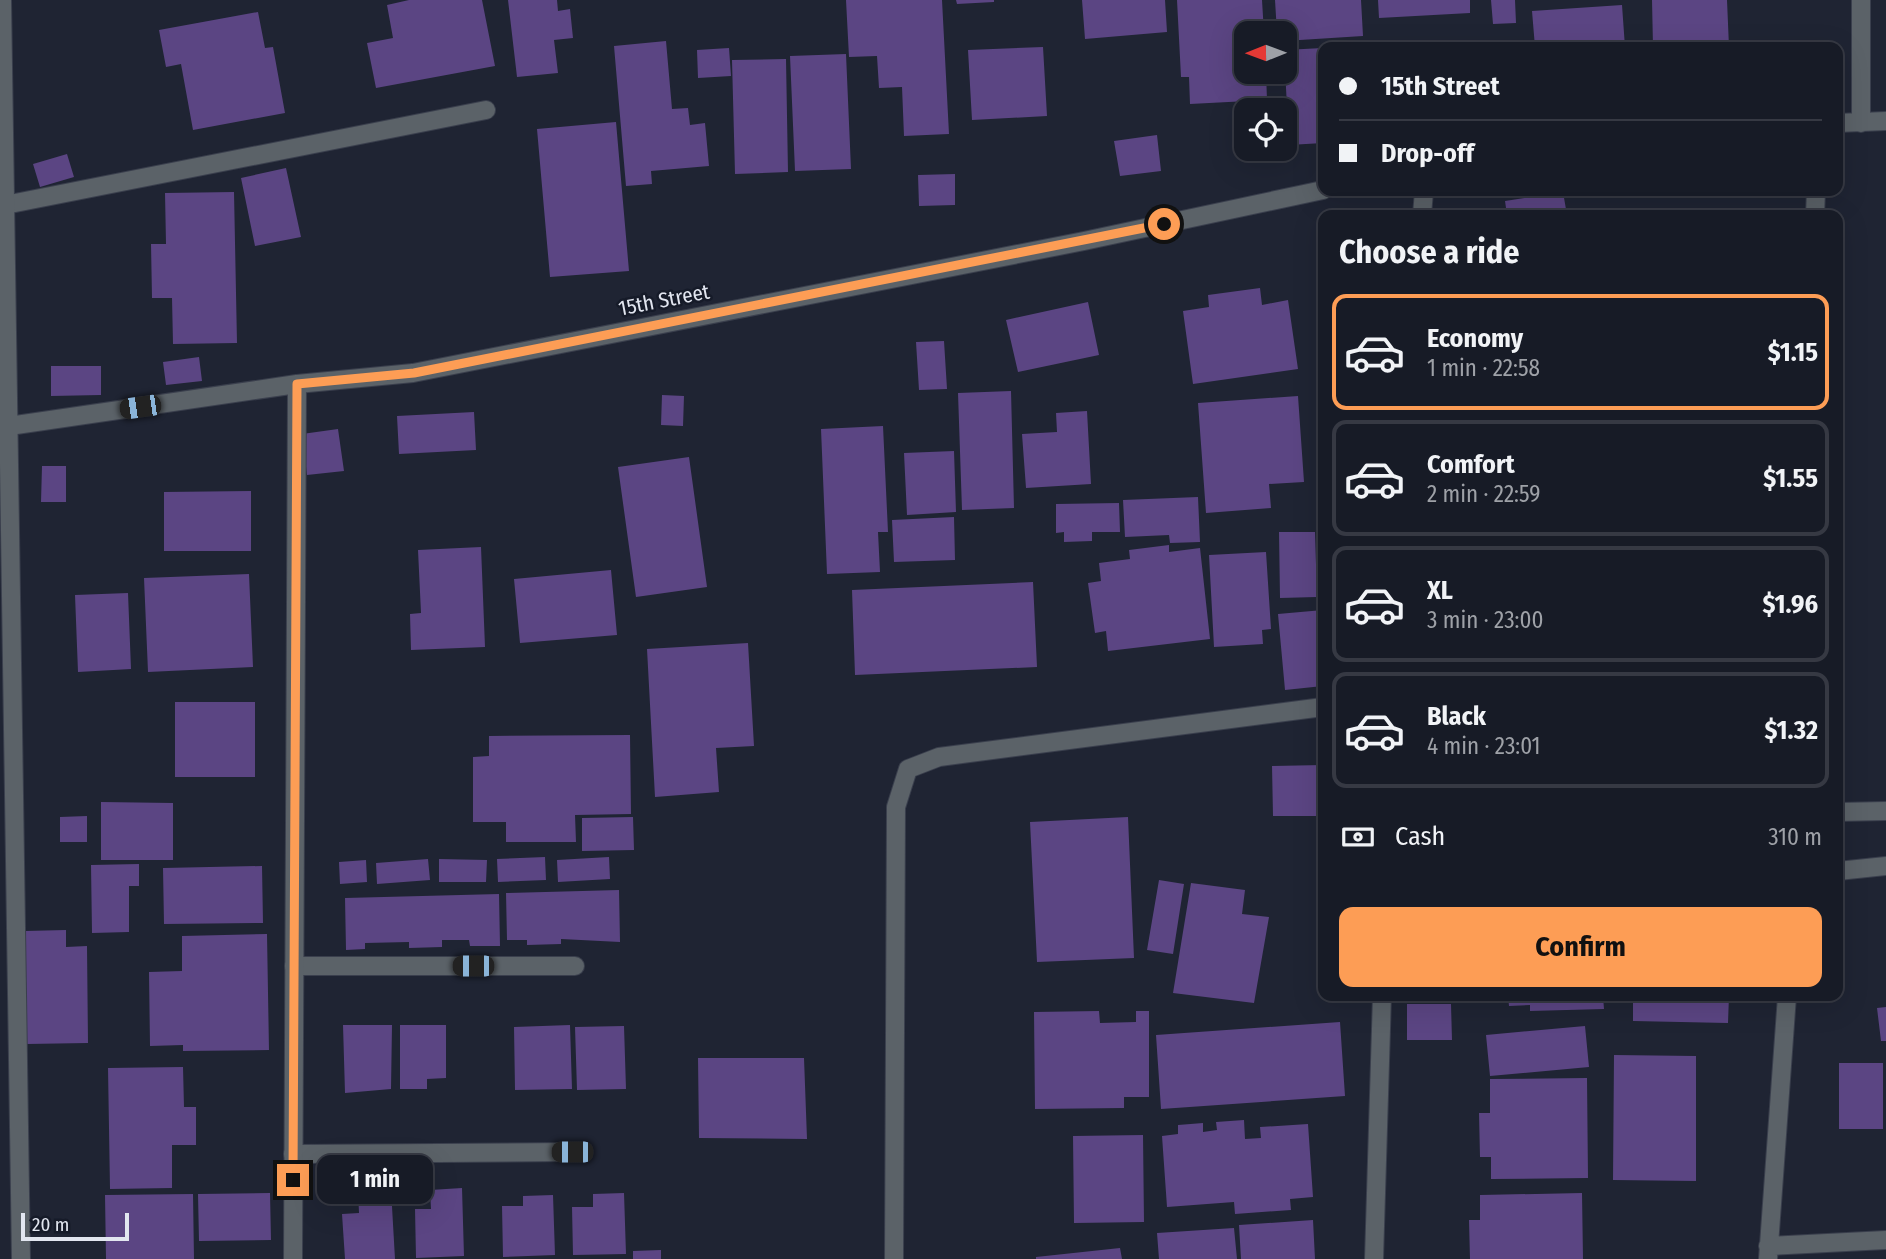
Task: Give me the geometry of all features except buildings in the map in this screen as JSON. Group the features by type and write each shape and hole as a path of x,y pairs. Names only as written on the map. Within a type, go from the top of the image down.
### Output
{"street":[{"path":"2,0 9,426 5,456 21,1259"},
{"path":"1861,0 1861,123"},
{"path":"5,205 486,110"},
{"path":"1843,123 1886,121"},
{"name":"15th Street","path":"9,426 297,384 414,373 1084,241 1318,191"},
{"path":"293,1259 297,384"},
{"path":"894,1259 896,807 908,769 939,757 1318,708"},
{"path":"1843,812 1886,811"},
{"path":"1843,870 1886,866"},
{"path":"294,966 575,966"},
{"path":"1374,1259 1382,1001"},
{"path":"1787,1001 1768,1252 1886,1240"},
{"path":"293,1154 572,1152"}],"route":[{"path":"293,1180 297,384 414,373 1164,224"}]}
